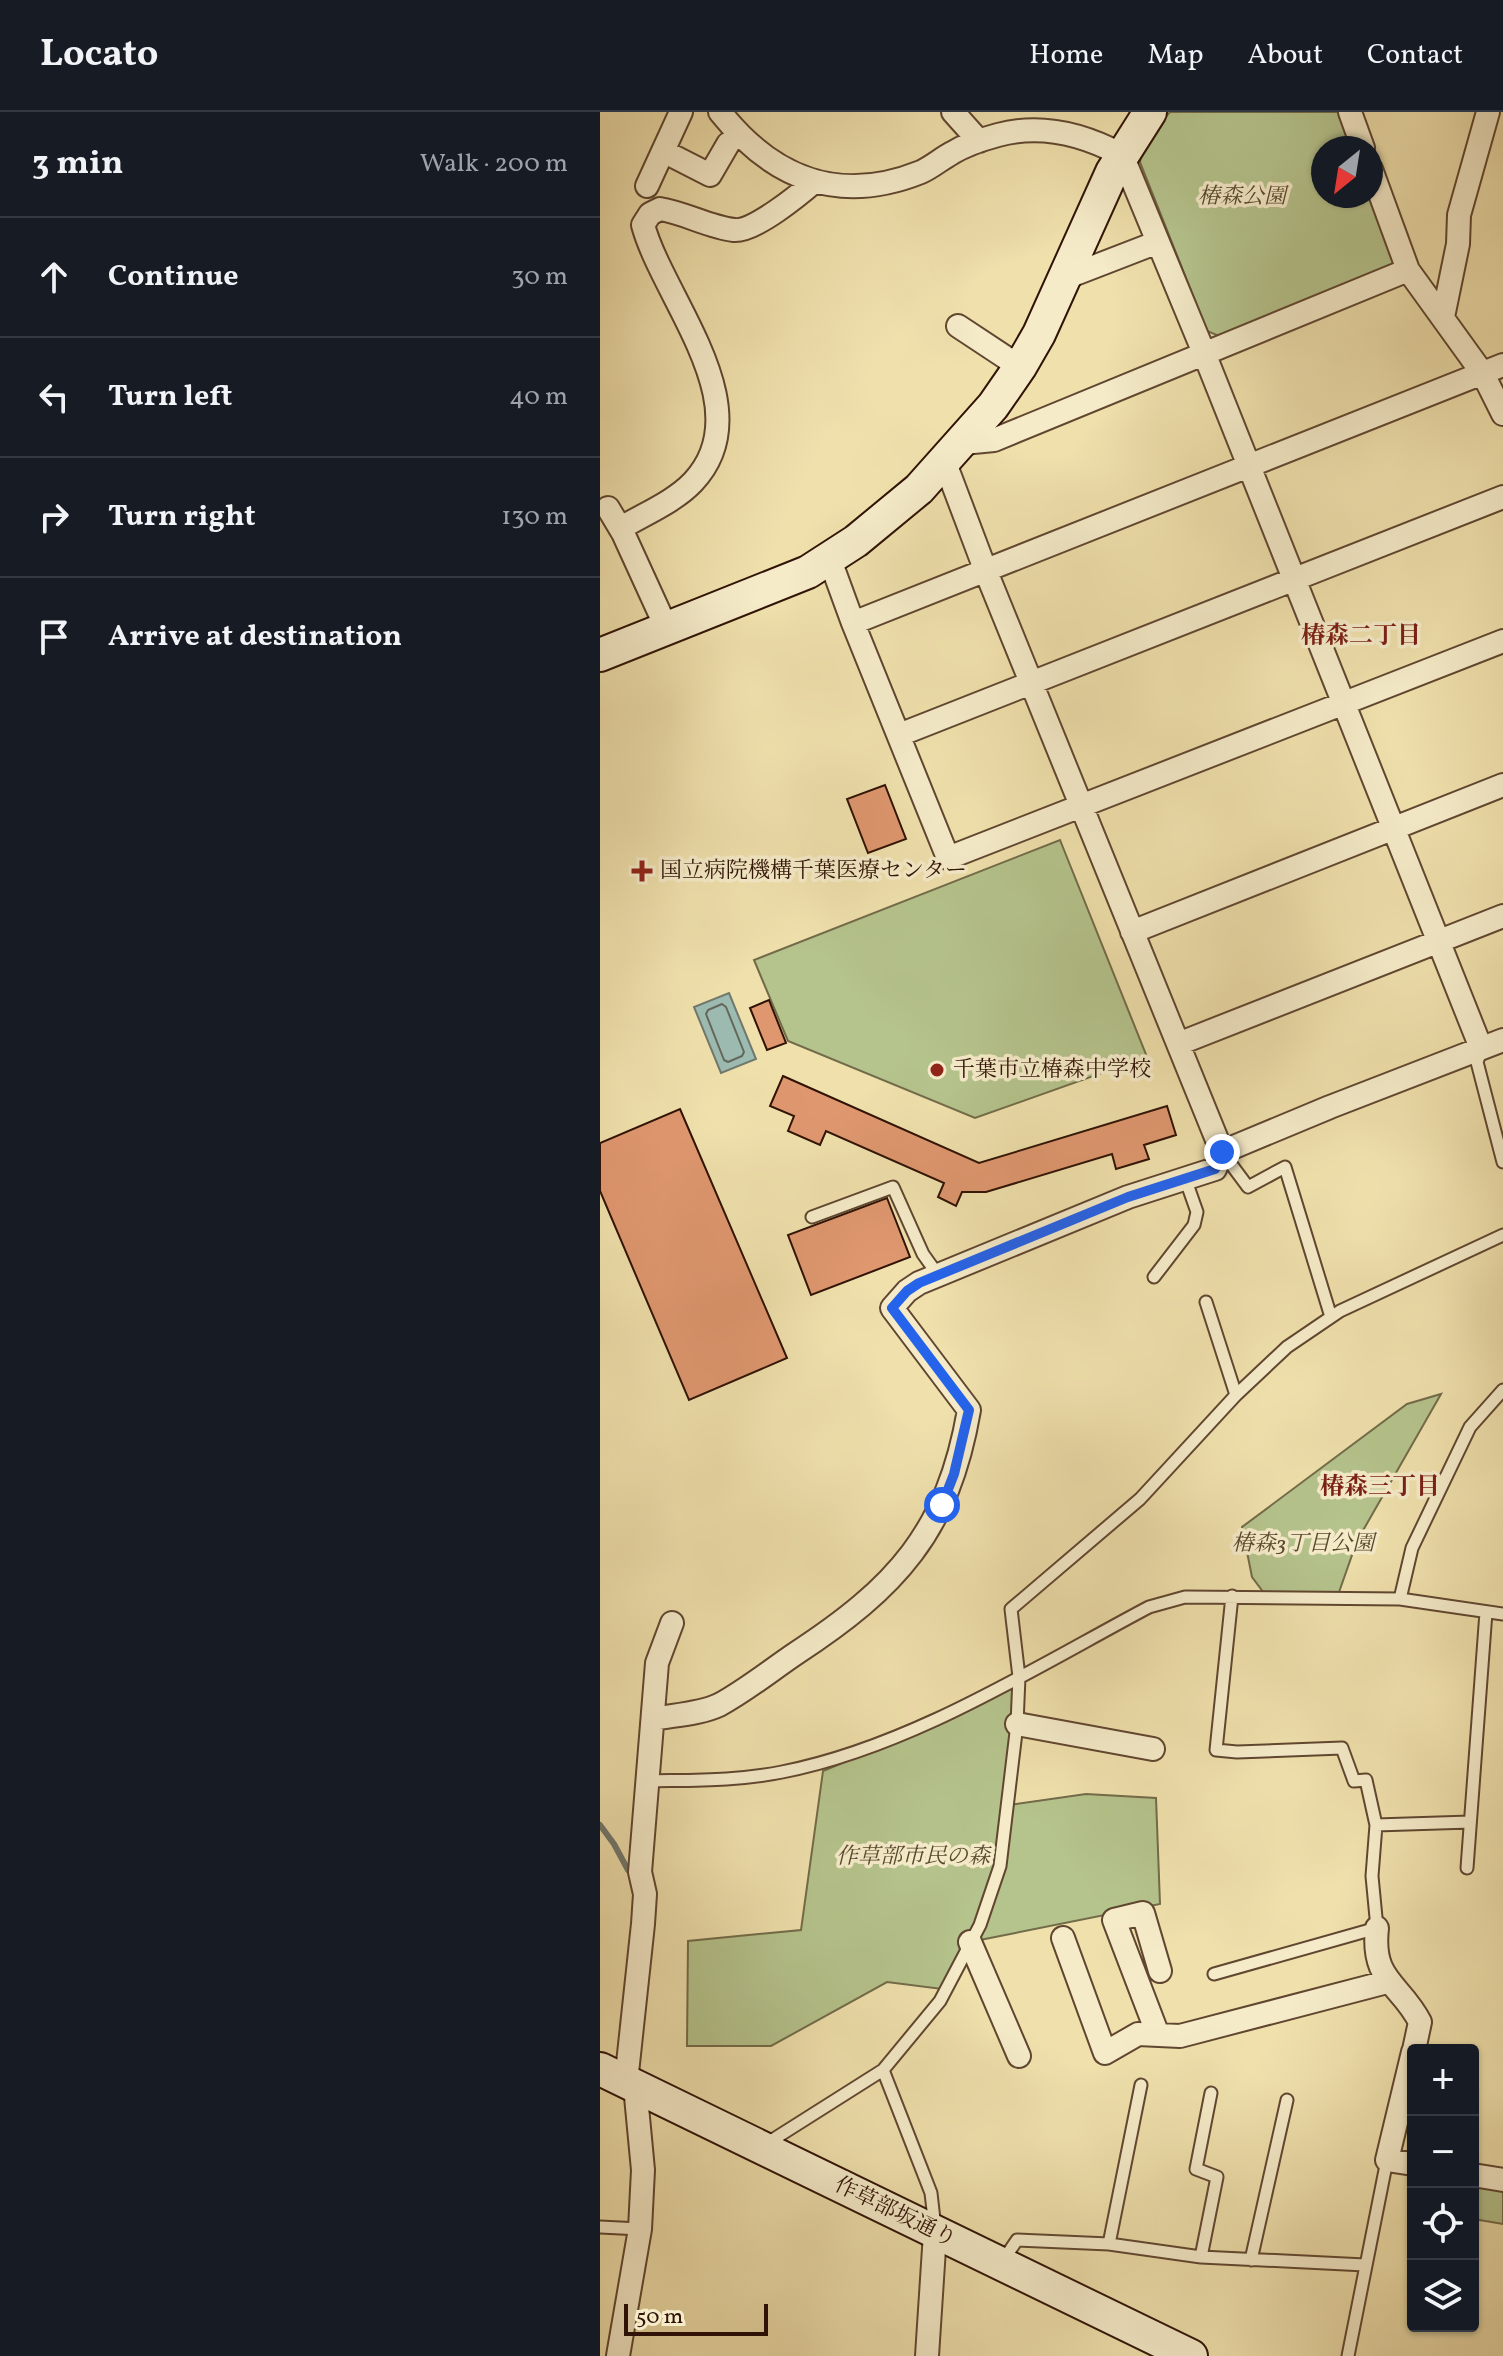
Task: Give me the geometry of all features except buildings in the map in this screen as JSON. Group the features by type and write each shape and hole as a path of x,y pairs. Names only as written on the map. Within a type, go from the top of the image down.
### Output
{"street":[{"path":"647,186 681,112"},
{"path":"720,112 767,160 801,177 835,187 873,185 902,179 979,141 999,134 1036,129 1095,140 1122,155 1481,1048"},
{"path":"953,112 979,141"},
{"path":"600,655 808,572 830,560 919,489 993,406 1020,367 1039,334 1122,155 1150,112"},
{"path":"1350,112 1359,136"},
{"path":"1443,317 1458,244 1459,215 1488,112"},
{"path":"663,151 710,175 728,144"},
{"path":"621,528 692,484 712,452 717,433 716,404 703,352 643,225 650,214 660,209 737,231 765,219 797,198 815,181"},
{"path":"1383,202 1408,270 1443,317 1493,370 1503,414"},
{"path":"1065,278 1158,242"},
{"path":"954,453 994,440 1408,270"},
{"path":"958,326 1020,367"},
{"path":"853,623 1493,370"},
{"path":"653,1719 716,1706 844,1622 901,1570 942,1505 954,1474 969,1410 892,1308 907,1291 938,1275 1128,1197 1215,1169 1222,1152 985,569 954,453"},
{"path":"899,735 1503,497"},
{"path":"603,504 621,528 666,627"},
{"path":"830,560 948,858 1503,641"},
{"path":"1132,932 1503,785"},
{"path":"1178,1044 1503,916"},
{"path":"1222,1152 1503,1040"},
{"path":"618,2356 640,2229 643,2170 621,2079 643,1924 645,1894 640,1872 657,1663 672,1623"},
{"path":"1017,1724 1153,1749"},
{"path":"1158,2035 1114,1920 1143,1913 1160,1971"},
{"path":"1377,1928 1379,1962 1387,1982 1413,2008 1420,2022 1415,2044"},
{"path":"1063,1938 1105,2053 1138,2034 1180,2036 1387,1982"},
{"path":"970,1942 1019,2056"},
{"path":"1407,2076 1387,2160 1407,2163"},
{"name":"作草部坂通り","path":"621,2079 1191,2356"},
{"path":"1479,2176 1503,2180"},
{"path":"927,2356 935,2233"}],"lane":[{"path":"1481,1048 1477,1062 1503,1162"},
{"path":"1222,1152 1248,1187 1285,1167 1331,1317"},
{"path":"1154,1277 1194,1225 1197,1212 1185,1178"},
{"path":"812,1217 893,1187 923,1254 938,1275"},
{"path":"760,2147 883,2070 940,2001 980,1925 1000,1866 1017,1724 1019,1677 1011,1609 1140,1499 1236,1395 1287,1347 1331,1317 1503,1235"},
{"path":"1206,1302 1236,1395"},
{"path":"1400,1599 1412,1548 1470,1427 1503,1390"},
{"path":"1214,1974 1377,1928 1372,1876 1376,1825 1366,1780 1354,1781 1342,1748 1216,1750 1232,1596"},
{"path":"648,1781 734,1779 814,1764 915,1729 1149,1607 1185,1597 1400,1599 1503,1614"},
{"path":"1467,1868 1486,1612"},
{"path":"1376,1825 1470,1822"},
{"path":"883,2070 931,2193 935,2233"},
{"path":"1109,2244 1141,2085"},
{"path":"1201,2257 1217,2177 1196,2169 1211,2093"},
{"path":"1251,2260 1287,2100"},
{"path":"1348,2356 1387,2160"},
{"path":"600,2227 640,2229"},
{"path":"1001,2263 1017,2240 1109,2244 1201,2257 1365,2265"}],"green space":[{"name":"椿森公園","path":"1170,112 1342,112 1351,136 1311,136 1311,208 1377,208 1398,250 1391,268 1219,336 1207,331 1140,162 1141,154 1155,129"},
{"path":"1060,840 1147,1057 975,1118 788,1041 754,960"},
{"name":"椿森3丁目公園","path":"1441,1394 1357,1541 1338,1595 1264,1593 1252,1577 1242,1527 1407,1404"},
{"name":"作草部市民の森","path":"1008,1685 1016,1688 1002,1806 1086,1794 1156,1798 1160,1904 970,1942 942,1989 887,1982 771,2046 687,2046 688,1941 801,1930 823,1771 912,1734"},
{"path":"1480,2178 1503,2183 1503,2224 1479,2220"}],"water":[{"path":"729,993 756,1059 721,1073 694,1007"}],"waterway":[{"path":"600,1825 628,1870"}],"place":[{"name":"国立病院機構千葉医療センター","path":"642,871"},
{"name":"千葉市立椿森中学校","path":"937,1070"}],"district":[{"name":"椿森二丁目","path":"1361,637"},
{"name":"椿森三丁目","path":"1380,1488"}],"route":[{"path":"942,1505 954,1474 969,1410 892,1308 919,1283 1128,1197 1215,1169 1222,1152"}]}
